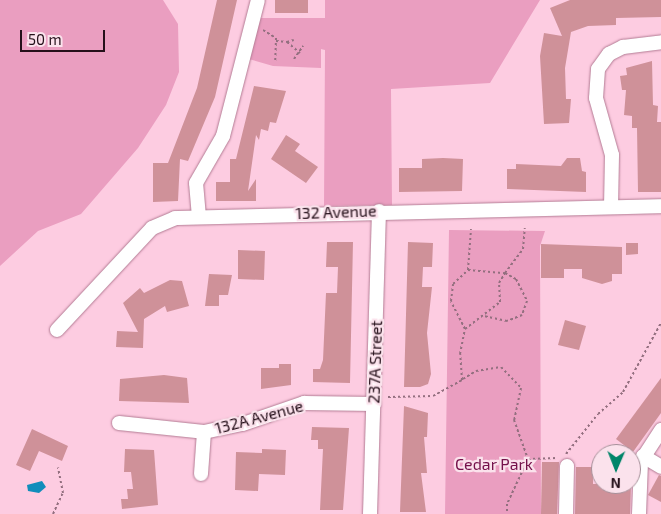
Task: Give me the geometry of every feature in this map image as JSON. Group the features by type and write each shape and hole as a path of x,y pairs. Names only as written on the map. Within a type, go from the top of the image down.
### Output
{"street":[{"path":"199,217 196,183 223,136 250,25 258,0"},
{"path":"611,207 611,148 596,98 596,77 603,60 623,46 661,42"},
{"name":"132 Avenue","path":"57,330 152,228 175,218 378,211 661,206"},
{"name":"237A Street","path":"370,514 378,211"},
{"name":"132A Avenue","path":"119,423 204,432 243,424 304,403 374,404"},
{"path":"639,514 643,456 661,430"},
{"name":"132A Avenue","path":"201,474 204,432"},
{"path":"643,456 661,467"},
{"path":"566,514 567,466"}],"path":[{"path":"250,25 273,33 276,40 275,61"},
{"path":"276,40 287,42 294,40"},
{"path":"287,42 300,53"},
{"path":"294,59 300,53 303,46"},
{"path":"465,329 501,300 499,283 523,249 525,228"},
{"path":"462,380 460,354 465,329 451,301 453,284 468,270 471,229"},
{"path":"468,270 505,273 518,282 527,301 525,312 508,321 483,316"},
{"path":"528,460 562,457 577,444 598,414 611,407 635,375 661,323"},
{"path":"388,397 432,396 476,371 501,367 520,386 521,405 514,420 528,460 507,504 507,514"},
{"path":"53,514 63,493 58,467"}],"green space":[{"path":"0,0 163,0 178,24 179,72 166,105 138,148 81,214 38,231 0,266"},
{"path":"325,0 540,0 490,83 391,89 392,205 324,206 325,50 321,49 321,68 273,66 249,59 260,18 325,18"},
{"name":"Cedar Park","path":"449,230 545,231 540,246 541,514 445,514"}],"water":[{"path":"42,481 46,487 39,493 28,491 27,485"}],"building":[{"path":"217,0 237,0 215,97 188,161 180,159 178,201 153,202 153,163 168,163 197,88"},
{"path":"275,0 308,0 308,13 275,13"},
{"path":"570,0 661,0 661,17 616,18 616,25 588,26 571,32 565,68 566,99 571,99 569,123 544,124 540,56 544,33 562,36 550,8"},
{"path":"652,61 653,105 658,106 657,122 661,122 661,192 638,192 637,128 632,128 632,116 624,115 626,90 622,90 620,76 627,75 626,68"},
{"path":"254,86 286,91 276,123 270,122 268,131 261,129 259,140 256,135 248,191 256,179 256,201 216,201 216,182 230,182 230,159 236,159"},
{"path":"286,135 300,144 295,151 318,167 306,183 271,159"},
{"path":"567,158 580,158 582,171 586,172 586,192 507,189 507,169 516,169 516,164 561,166"},
{"path":"422,159 463,159 462,191 399,192 399,168 422,168"},
{"path":"327,242 353,242 350,383 313,382 313,369 320,369 323,360 326,293 337,293 338,267 326,267"},
{"path":"408,242 433,243 432,267 423,267 422,287 432,287 427,333 431,374 428,384 420,387 404,387"},
{"path":"626,243 638,243 638,254 626,255"},
{"path":"541,244 622,247 622,274 612,274 612,281 602,284 582,278 582,269 564,269 564,278 541,278"},
{"path":"238,250 265,251 264,280 238,279"},
{"path":"209,274 232,275 228,295 219,295 219,306 205,306"},
{"path":"170,280 182,281 189,306 167,312 165,306 144,319 143,348 116,347 117,331 138,332 123,303 140,288 144,293"},
{"path":"565,320 586,326 579,350 558,345"},
{"path":"279,364 291,364 291,385 261,389 261,368 279,368"},
{"path":"164,375 187,378 189,403 119,401 120,379"},
{"path":"661,378 661,413 639,444 623,444 616,439"},
{"path":"404,406 428,413 427,437 424,437 427,473 421,473 426,512 400,512"},
{"path":"312,427 349,428 343,510 320,510 323,449 318,449 318,440 311,440"},
{"path":"32,429 68,446 62,461 39,451 30,471 16,465"},
{"path":"125,449 154,450 158,505 122,509 121,499 128,499 127,489 133,489 131,472 124,472"},
{"path":"262,449 286,450 285,475 259,474 258,491 235,490 236,452 262,453"},
{"path":"542,462 559,462 557,514 541,514"},
{"path":"576,467 591,467 591,494 631,494 630,514 575,514"},
{"path":"659,475 661,476 661,502 648,495"}]}
